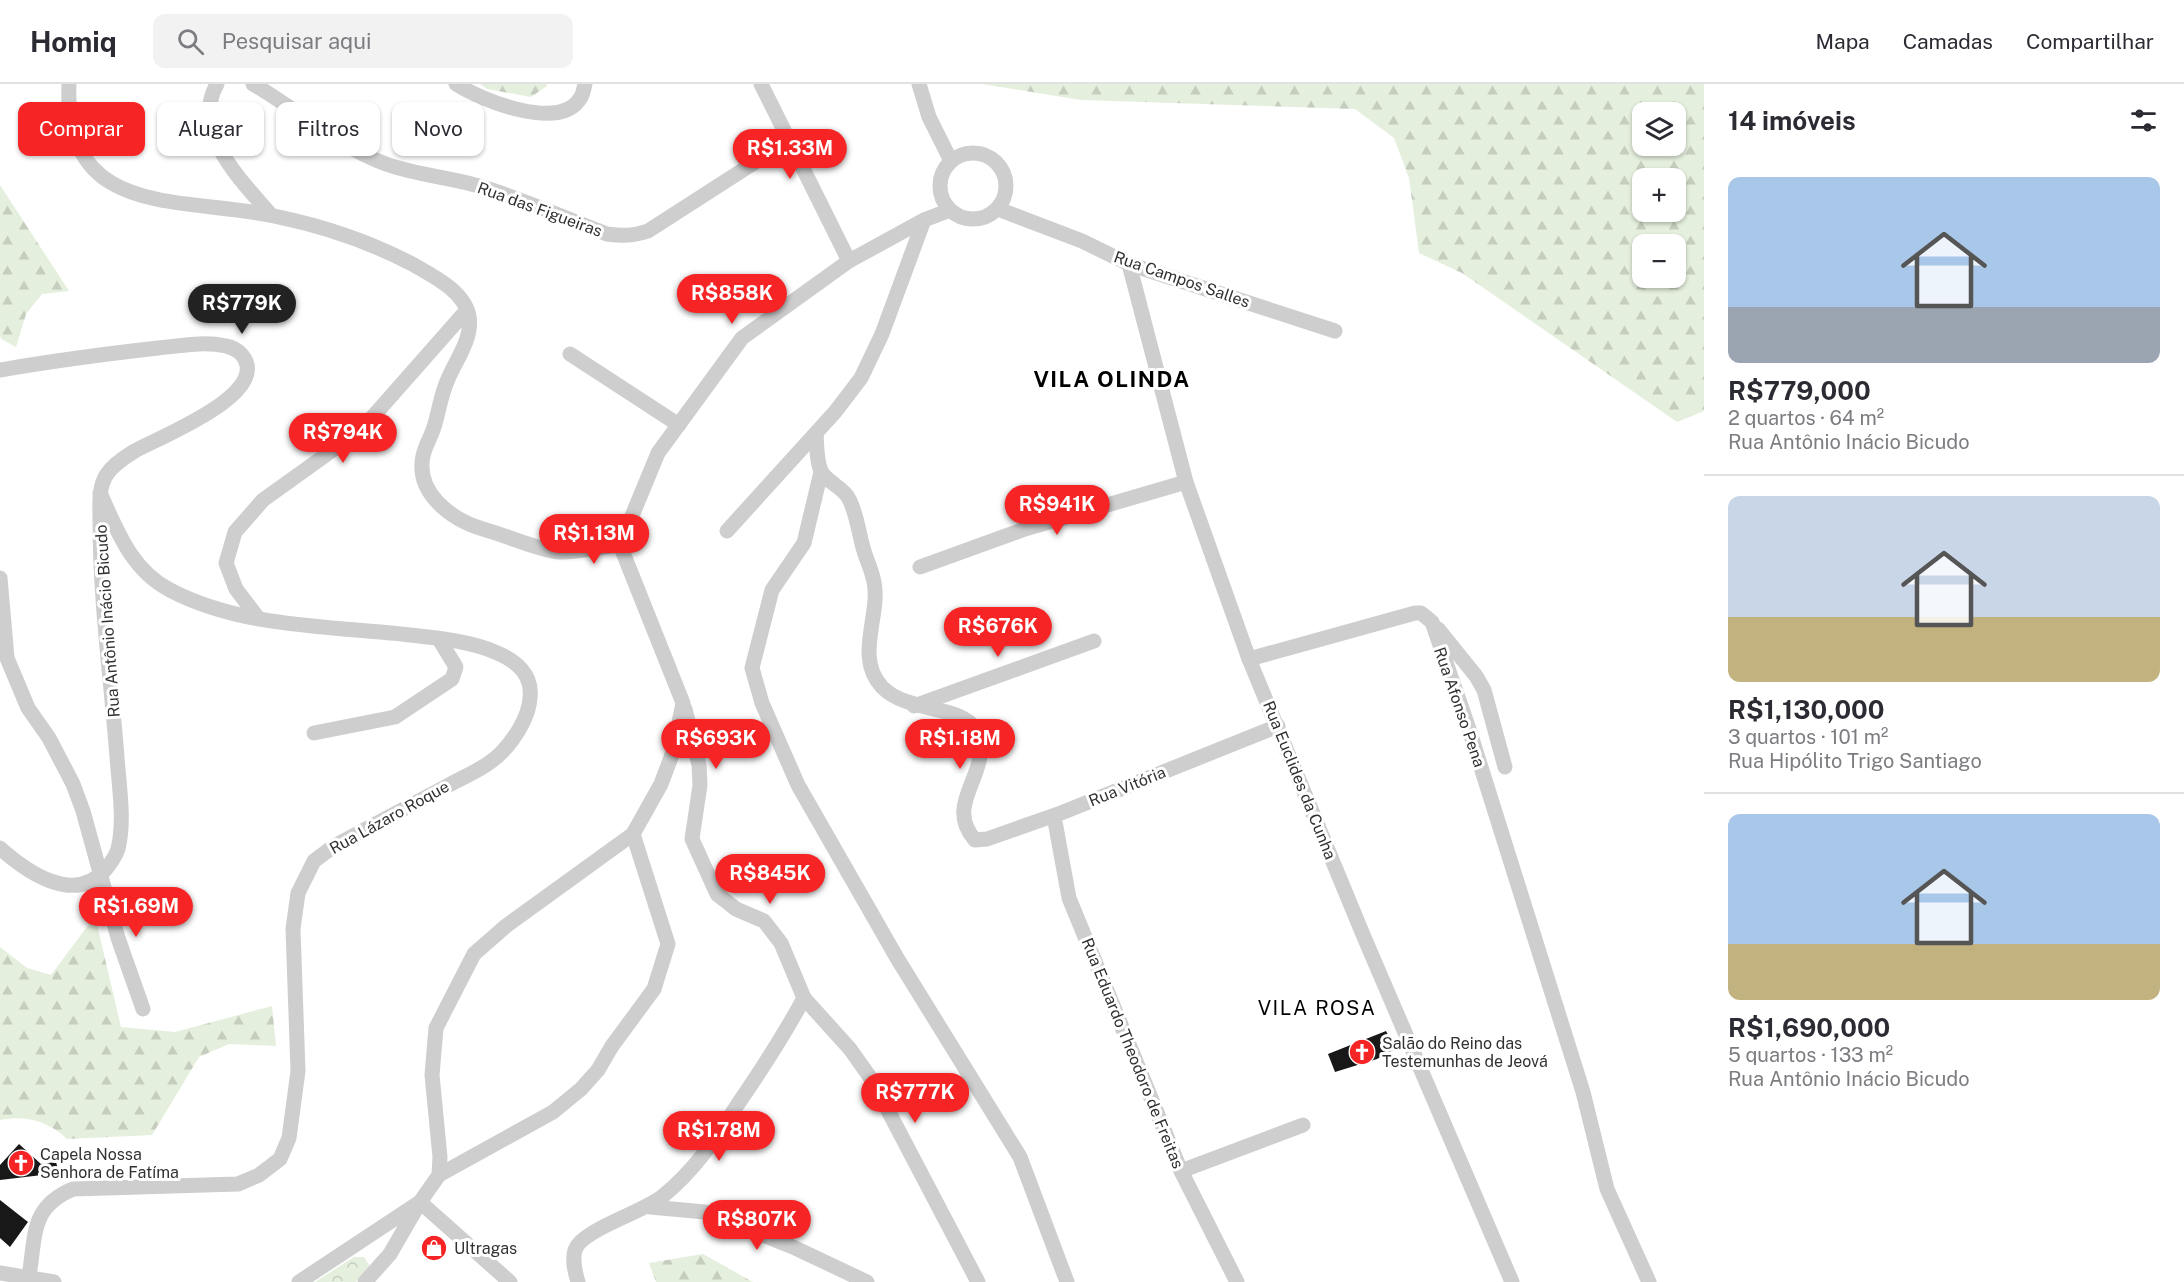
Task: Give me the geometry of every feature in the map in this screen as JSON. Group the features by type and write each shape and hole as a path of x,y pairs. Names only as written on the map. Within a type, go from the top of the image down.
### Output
{"street":[{"path":"69,84 68,108 72,135 84,156 100,173 121,188 149,199 178,205 271,215 349,235 385,249 452,290 467,310 469,327 466,340 446,381 423,458 425,488 439,504 468,525 559,552 620,545"},
{"path":"217,84 211,105 216,141 232,167 271,215"},
{"name":"Rua das Figueiras","path":"253,84 324,132 386,165 477,185 521,199 607,234 622,236 633,236 648,231 788,141"},
{"path":"456,84 492,102 547,113 566,109 581,98 585,84"},
{"path":"761,84 849,261"},
{"path":"919,84 929,117 951,161"},
{"path":"983,154 1001,167 1006,188 998,209 979,219 958,216 950,210 940,191 944,170 951,161 961,155 983,154"},
{"name":"Rua Campos Salles","path":"998,209 1082,241 1129,264 1335,332"},
{"path":"950,210 924,220 849,261 742,338 658,453 620,545 684,703 699,765 700,785 692,839 717,894 736,909 764,921 781,944 804,998 850,1049 872,1080 978,1282"},
{"path":"726,531 816,434 861,378 882,334 924,220"},
{"name":"Rua Euclides da Cunha","path":"1129,264 1186,482 1249,659 1364,937 1512,1282"},
{"path":"258,618 236,589 226,563 235,532 264,500 362,429 467,310"},
{"name":"Rua Antônio Inácio Bicudo","path":"0,370 125,352 198,345 226,346 242,355 247,372 232,396 179,430 134,451 107,474 100,493 100,557 112,685 120,828 114,860 100,876"},
{"path":"570,354 679,425"},
{"path":"816,434 821,472 804,543 772,590 752,668 762,703 798,785 897,958 1020,1157 1067,1282"},
{"path":"821,472 849,497 875,583 869,658 874,676 894,698 914,706 1094,641"},
{"path":"920,567 1025,529 1186,482"},
{"name":"Rua Lázaro Roque","path":"29,1276 38,1221 44,1207 57,1196 73,1189 238,1184 259,1175 280,1159 289,1138 298,1071 293,929 298,894 305,877 314,861 334,846 487,764 516,734 530,702 531,687 526,673 514,662 494,651 439,639 258,618 202,604 169,590 148,576 131,557 100,493"},
{"path":"0,578 4,658 28,708 49,738 73,784 143,1009"},
{"path":"1249,659 1421,613 1432,622 1476,675 1484,690 1504,767"},
{"name":"Rua Afonso Pena","path":"1432,622 1469,729 1583,1092 1608,1189 1649,1282"},
{"path":"314,733 395,717 452,679 456,667 439,639"},
{"path":"439,1176 440,1157 432,1075 436,1028 465,968 474,954 506,926 633,834 661,784 673,752 684,703"},
{"name":"Rua Vitória","path":"914,706 956,714 972,725 979,737 982,752 980,763 963,807 966,824 975,840 987,839 1054,816 1278,726"},
{"name":"Rua Eduardo Theodoro de Freitas","path":"1054,816 1069,898 1181,1171 1237,1282"},
{"path":"365,1282 390,1254 420,1202 439,1176 553,1112 581,1089 598,1070 612,1046 654,989 668,944 633,834"},
{"path":"0,848 35,873 56,884 71,886 100,876"},
{"path":"578,1282 574,1263 575,1249 581,1240 596,1230 650,1207 684,1179 704,1156 781,1041 804,998"},
{"path":"1181,1171 1303,1125"},
{"path":"299,1282 328,1260 420,1202"},
{"path":"420,1202 510,1282"},
{"path":"650,1207 705,1212 793,1247 867,1282"},
{"path":"0,1273 29,1276 54,1282"}],"green space":[{"path":"480,84 546,84 547,86 531,97 487,89"},
{"path":"982,84 1704,84 1704,411 1677,422 1462,273 1419,253 1409,178 1394,138 1355,109 1081,100"},
{"path":"0,185 69,291 42,294 26,314 16,347 1,339 0,335"},
{"path":"95,916 121,1027 175,1032 272,1006 276,1046 229,1044 199,1057 152,1135 67,1139 52,1128 36,1121 18,1118 0,1120 0,947 27,968 51,975"},
{"path":"703,1254 753,1282 656,1282 649,1263"},
{"path":"354,1257 364,1257 370,1266 356,1282 315,1282"}],"building":[{"name":"Salão do Reino das Testemunhas de Jeová","path":"1386,1031 1395,1049 1377,1059 1335,1072 1328,1054"},
{"name":"Capela Nossa Senhora de Fatíma","path":"19,1144 41,1164 56,1162 59,1173 0,1180 0,1165"},
{"name":"Capela Nossa Senhora de Fatíma","path":"0,1200 28,1222 10,1247 0,1238"}],"place":[{"name":"Salão do Reino das Testemunhas de Jeová","path":"1362,1052"},
{"name":"Capela Nossa Senhora de Fatíma","path":"21,1163"},
{"name":"Ultragas","path":"434,1248"}],"district":[{"name":"VILA OLINDA","path":"1112,379"},
{"name":"VILA ROSA","path":"1317,1008"}]}
